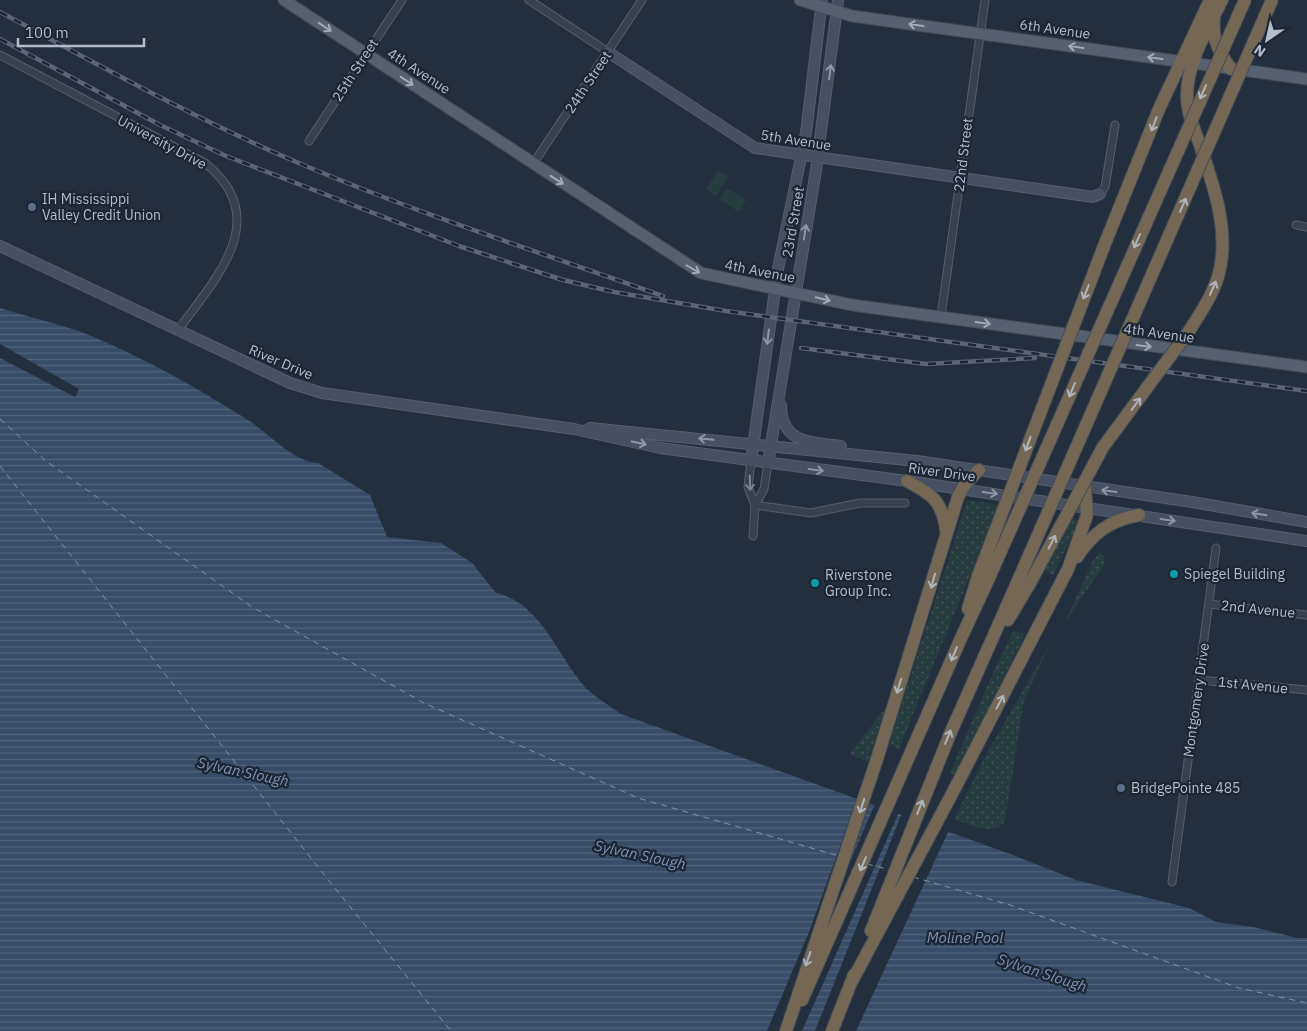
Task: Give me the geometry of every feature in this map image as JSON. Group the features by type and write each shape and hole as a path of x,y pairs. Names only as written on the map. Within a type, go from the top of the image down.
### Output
{"highway":[{"path":"787,1031 962,636 1104,246 1186,62 1210,0"},
{"path":"832,1031 930,782 989,646 1102,447 1189,331 1218,277 1222,242 1217,194 1187,109 1186,62 1222,0"},
{"path":"984,577 1245,0"},
{"path":"1023,584 1272,0"},
{"path":"1214,15 1213,33 1216,46 1231,69"},
{"path":"787,1031 877,759 946,534 962,489 979,470"},
{"path":"907,481 927,492 937,502 942,511 946,534"},
{"path":"851,983 954,792 1068,569 1084,525 1087,508 1085,487"},
{"path":"1068,569 1098,530 1114,521 1139,515"}],"main road":[{"name":"4th Avenue","path":"284,0 701,273 852,305 1307,367"},
{"name":"6th Avenue","path":"800,0 837,6 852,16 1307,79"},
{"name":"23rd Street","path":"752,461 775,288 802,155 822,4"},
{"name":"23rd Street","path":"768,463 818,157 837,6"},
{"name":"5th Avenue","path":"608,52 750,145 802,155 1093,197 1100,194"},
{"name":"River Drive","path":"0,246 290,383 322,393 574,429 660,448 907,481 1307,541"},
{"path":"782,384 781,409 783,422 787,430 798,439 857,449 892,459"},
{"name":"River Drive","path":"574,429 599,428 979,470 1192,502 1307,522"}],"street":[{"name":"25th Street","path":"309,141 402,0"},
{"name":"5th Avenue","path":"529,0 608,52"},
{"name":"24th Street","path":"534,164 642,0"},
{"name":"22nd Street","path":"942,309 985,0"},
{"name":"University Drive","path":"0,56 206,163 225,182 237,208 236,237 223,265 178,330"},
{"path":"1100,194 1105,187 1115,125"},
{"path":"1296,226 1307,227"},
{"name":"23rd Street","path":"752,461 748,487 756,504"},
{"name":"23rd Street","path":"753,536 756,504 764,489 768,463"},
{"path":"756,504 811,514 866,502 904,503"},
{"name":"Montgomery Drive","path":"1172,882 1216,548"},
{"name":"2nd Avenue","path":"1209,604 1307,615"},
{"name":"1st Avenue","path":"1199,680 1307,690"}],"green space":[{"path":"718,170 728,177 716,196 706,189"},
{"path":"727,188 746,200 739,212 719,199"},
{"path":"967,500 999,505 899,749 889,744"},
{"path":"1070,518 1078,520 1078,525 1053,575 1044,570"},
{"path":"1100,553 1105,557 1104,565 1065,622 1093,561"},
{"path":"1014,630 1025,634 955,775 950,773 996,666"},
{"path":"1050,644 1024,700 1005,821 1000,826 988,829 954,819 988,751"},
{"path":"882,712 884,712 868,762 850,754"}],"water":[{"path":"0,308 84,333 149,363 211,397 251,422 300,458 318,463 370,495 387,537 441,543 472,563 496,593 511,598 525,607 536,618 584,686 621,714 1013,855 1076,880 1189,908 1216,922 1253,927 1297,938 1307,938 1307,1031 0,1031"}],"pier":[{"path":"0,344 79,389 75,397 0,358"},
{"path":"858,797 870,802 848,867 875,804 899,812 802,1031 767,1031 809,932"},
{"path":"902,813 949,830 856,1031 815,1031"}],"ferry route":[{"path":"0,419 46,461 252,607 424,703 638,798 839,856"},
{"path":"0,466 330,882 451,1031"},
{"path":"867,864 890,870"},
{"path":"913,877 1010,905 1239,988 1307,1003"}],"railway":[{"path":"0,12 186,111 301,164 435,216 663,296"},
{"path":"0,39 160,125 226,156 459,246 563,280 614,292 726,311 1307,391"},
{"path":"801,348 926,364 1035,358"}],"place":[{"name":"IH Mississippi Valley Credit Union","path":"32,207"},
{"name":"Spiegel Building","path":"1174,574"},
{"name":"Riverstone Group Inc.","path":"815,583"},
{"name":"BridgePointe 485","path":"1121,788"}],"water label":[{"name":"Sylvan Slough","path":"243,772"},
{"name":"Sylvan Slough","path":"640,855"},
{"name":"Moline Pool","path":"965,938"},
{"name":"Sylvan Slough","path":"1042,973"}]}
